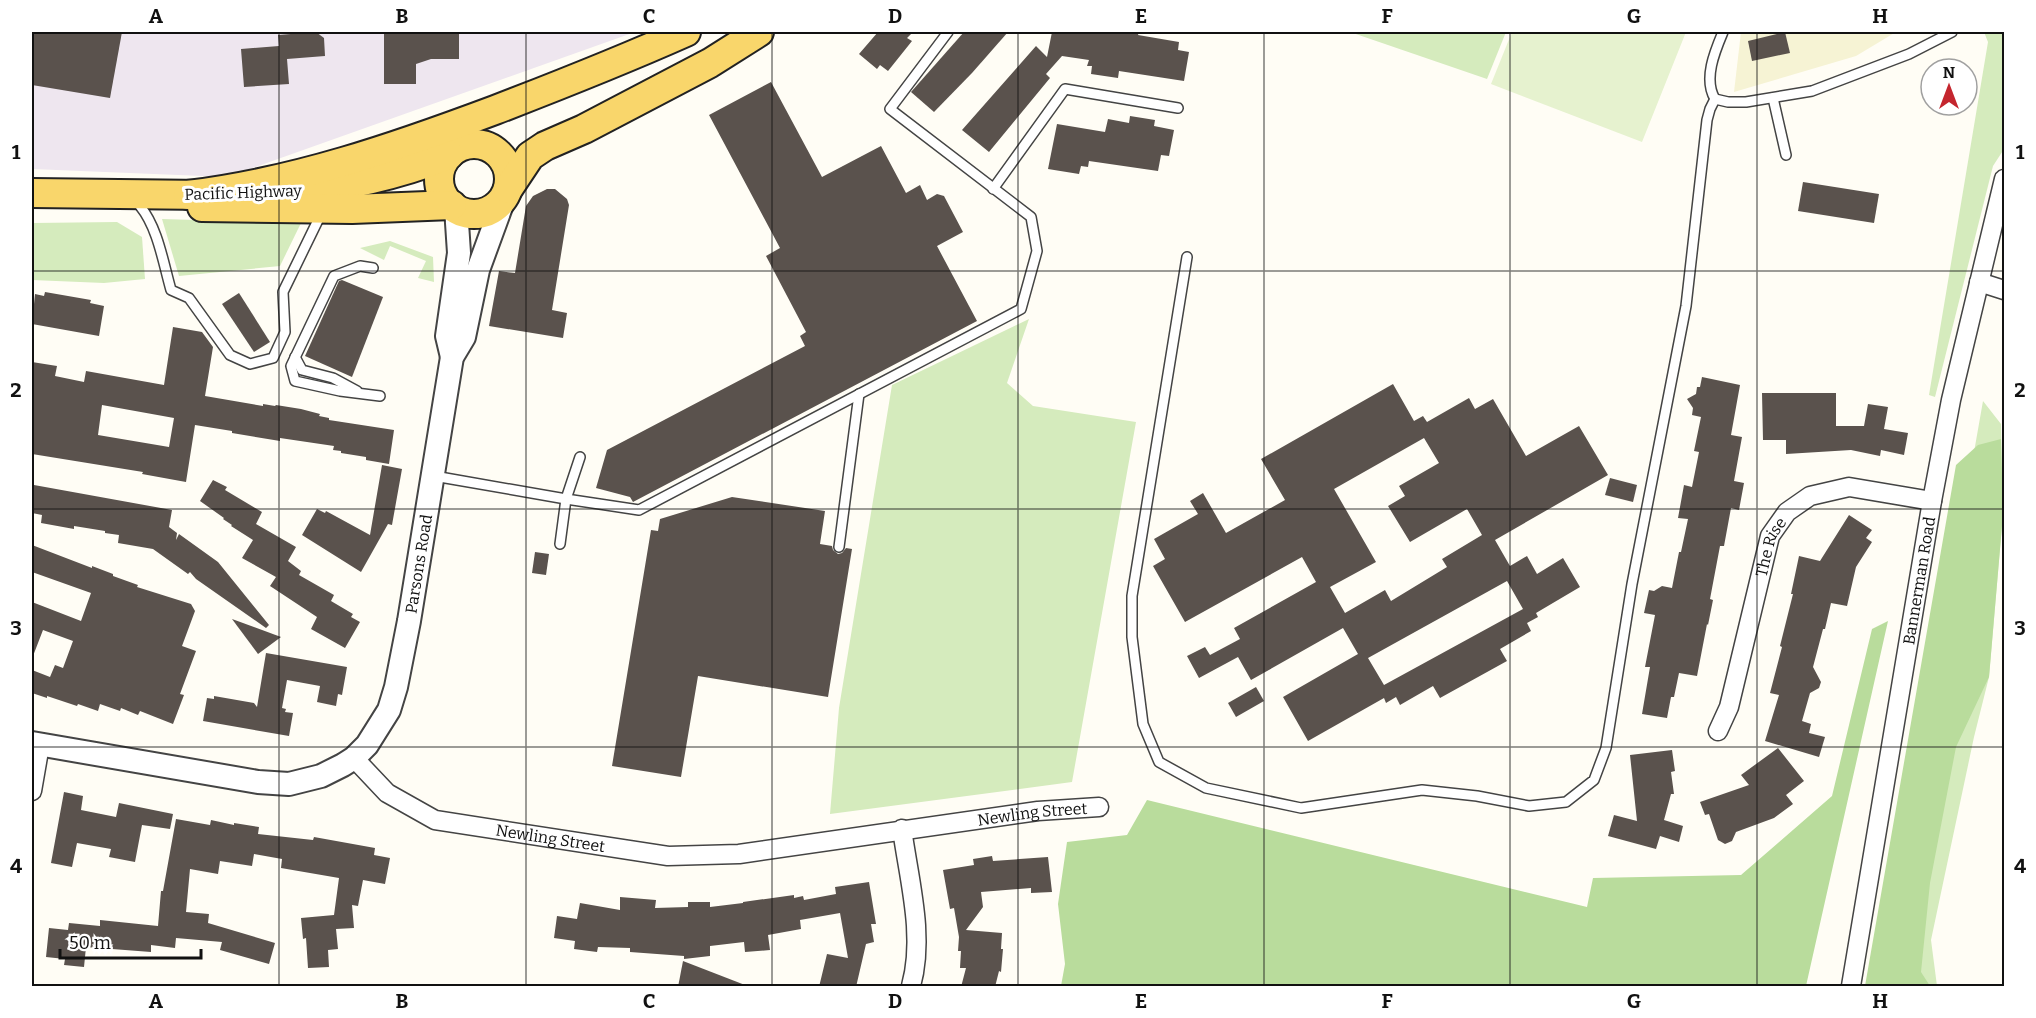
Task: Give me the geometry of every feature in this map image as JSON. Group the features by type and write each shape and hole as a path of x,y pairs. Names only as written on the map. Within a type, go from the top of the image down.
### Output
{"main road":[{"path":"188,195 263,183 372,154 459,124 621,62 686,32"},
{"name":"Pacific Highway","path":"32,193 274,194 329,188 388,176 452,152 480,133 603,89 673,55 701,32"},
{"path":"506,193 508,171 499,154 483,145 473,144 452,152 444,161 440,176 442,192 454,206 471,213 487,211 500,202 506,193 530,156 710,63 759,32"},
{"name":"Pacific Highway","path":"32,205 324,209 454,206"}],"street":[{"name":"Bannerman Road","path":"1851,987 1951,400 2004,179"},
{"name":"Parsons Road","path":"452,357 464,337 478,270 506,193"},
{"name":"Parsons Road","path":"354,758 367,745 389,710 409,621 452,357 447,336 459,253 454,206"},
{"path":"1979,282 2004,290"},
{"name":"The Rise","path":"1718,731 1729,707 1770,536 1787,512 1810,496 1849,487 1932,501"},
{"path":"32,791 36,744 258,782 289,784 321,776 354,758"},
{"name":"Newling Street","path":"354,758 387,793 435,820 668,856 739,854 1038,811 1100,807"},
{"path":"903,829 917,945 915,974 911,987"}],"lane":[{"path":"431,476 566,500 639,510 1021,309 1036,251 1030,217 890,109 948,32"},
{"path":"1715,99 1710,88 1710,75 1713,58 1723,32"},
{"path":"1715,99 1728,102 1773,98 1814,90 1909,54 1952,32"},
{"path":"993,189 1065,89 1178,108"},
{"path":"1773,98 1786,155"},
{"path":"1187,257 1132,596 1132,637 1143,724 1159,762 1206,788 1301,808 1422,790 1477,796 1529,806 1566,802 1594,780 1606,748 1632,584 1686,306 1707,120 1715,99"},
{"path":"140,206 148,217 156,236 171,290 189,298 230,355 250,364 273,358 285,332 283,292 324,209"},
{"path":"373,268 360,266 334,276 291,366 295,381 340,391 380,396"},
{"path":"838,547 859,394"},
{"path":"560,544 566,500 580,457"}],"shaded area":[{"path":"32,32 635,32 227,177 32,169"},
{"path":"1741,32 1896,32 1856,56 1734,92"}],"green space":[{"path":"1350,32 1506,32 1487,79"},
{"path":"1512,32 1686,32 1642,142 1491,84"},
{"path":"1984,32 2004,32 2004,149 1993,166 1935,397 1929,395 1975,117 1979,117 1979,96 1988,42"},
{"path":"162,219 301,223 280,266 179,276"},
{"path":"117,222 142,237 145,279 104,283 32,280 32,223"},
{"path":"390,241 433,257 434,282 418,278 426,261 390,246 384,260 360,248"},
{"path":"1029,319 1007,383 1033,406 1136,422 1072,782 830,814 839,708 892,385"},
{"path":"1983,401 2001,424 2003,514 1989,677 1931,940 1937,986 1880,986"},
{"path":"2001,439 2003,514 1989,677 1956,747 1930,883 1921,972 1930,986 1865,986 1956,465 1978,445"},
{"path":"1888,621 1806,986 1061,986 1065,964 1058,904 1067,842 1127,835 1147,800 1587,907 1593,878 1741,875 1832,796 1872,629"}],"building":[{"path":"32,32 122,32 110,98 32,85"},
{"path":"316,32 324,38 325,56 287,59 289,84 244,87 241,49 279,46 278,35"},
{"path":"384,32 459,32 459,59 431,59 416,64 416,84 384,84"},
{"path":"878,32 913,32 907,38 912,41 888,71 880,65 877,69 859,54"},
{"path":"964,32 1008,32 934,112 911,92"},
{"path":"1052,32 1122,34 1122,32 1139,32 1138,35 1179,42 1178,50 1189,52 1184,81 1119,71 1118,78 1091,74 1092,66 1087,66 1089,60 1062,56 1046,74 1050,78 989,152 962,130 1036,46 1047,57"},
{"path":"1785,32 1790,53 1752,61 1748,41"},
{"path":"771,82 822,177 881,146 906,193 920,185 927,200 937,194 944,196 963,232 937,246 977,321 633,502 630,497 596,488 607,450 805,346 800,336 806,332 766,256 780,248 709,115"},
{"path":"1130,116 1155,120 1154,126 1174,130 1169,156 1161,155 1158,171 1089,161 1088,167 1081,166 1079,174 1048,169 1057,124 1105,132 1108,119 1129,123"},
{"path":"1803,182 1879,194 1874,223 1798,211"},
{"path":"547,189 555,189 567,199 569,205 552,310 567,313 563,338 489,326 499,271 515,273 526,206 533,196"},
{"path":"342,280 383,297 352,377 305,356 339,281"},
{"path":"45,292 91,300 90,303 104,306 99,336 32,324 35,294 44,296"},
{"path":"239,293 270,342 254,352 222,304"},
{"path":"173,327 202,332 213,347 205,396 263,406 263,404 276,405 301,409 320,414 319,416 329,418 329,420 394,430 389,464 341,453 341,451 333,450 334,446 280,438 280,441 195,425 186,482 142,474 143,472 32,454 32,362 57,366 55,376 84,382 86,371 164,385","holes":["102,405 174,418 169,447 98,435"]},
{"path":"1702,377 1740,385 1731,435 1742,437 1734,481 1744,483 1739,510 1731,508 1724,546 1720,546 1710,599 1713,600 1697,676 1679,673 1667,718 1642,714 1650,667 1645,667 1655,615 1644,613 1649,590 1654,591 1662,586 1672,588 1679,552 1681,552 1688,519 1678,518 1684,485 1692,487 1699,452 1694,451 1701,417 1692,415 1693,408 1687,399 1696,394"},
{"path":"1393,384 1414,421 1423,416 1427,422 1469,398 1475,409 1493,399 1526,456 1579,426 1608,475 1495,540 1510,566 1527,556 1537,574 1563,558 1580,587 1536,613 1538,617 1527,623 1531,631 1500,649 1507,661 1440,698 1433,686 1400,705 1396,697 1386,703 1384,698 1308,741 1283,697 1358,654 1343,628 1251,680 1238,657 1199,678 1187,656 1205,647 1210,655 1240,639 1234,628 1316,582 1302,557 1185,622 1153,566 1165,559 1154,539 1198,514 1190,501 1203,493 1226,533 1285,500 1261,459","holes":["1424,438 1439,463 1399,486 1405,496 1388,506 1410,542 1467,509 1482,535 1442,559 1447,567 1391,601 1385,590 1345,613 1330,587 1376,562 1334,489","1507,581 1523,609 1384,685 1368,658"]},
{"path":"1762,393 1836,393 1836,426 1864,426 1868,404 1888,407 1884,429 1908,433 1904,455 1881,450 1880,456 1851,450 1786,454 1786,440 1763,440"},
{"path":"382,465 402,469 392,525 388,524 361,572 302,535 317,509 325,513 326,511 370,535"},
{"path":"1610,478 1637,485 1633,502 1605,495"},
{"path":"213,480 227,487 225,490 262,512 256,524 296,547 288,561 301,571 299,575 334,595 331,601 353,614 351,617 360,622 345,648 311,629 317,617 270,586 276,577 242,558 253,540 200,501"},
{"path":"34,485 172,510 169,527 177,533 176,540 179,534 218,562 269,625 266,628 196,579 190,572 188,574 153,549 118,543 119,535 105,533 105,531 74,526 74,529 41,523 42,515 32,513"},
{"path":"732,497 825,511 820,544 832,546 838,554 846,548 852,549 828,697 698,676 681,777 612,766 651,530 658,531 660,519"},
{"path":"1849,515 1872,530 1866,538 1872,542 1856,567 1847,606 1831,603 1813,667 1821,682 1819,688 1810,693 1802,721 1811,724 1809,733 1825,737 1819,757 1765,741 1779,695 1770,693 1782,647 1780,646 1793,594 1791,594 1799,556 1820,561"},
{"path":"32,545 113,574 113,576 138,585 137,587 191,604 195,611 182,646 196,651 180,694 184,695 173,724 140,711 138,715 121,708 120,711 100,704 98,711 32,693 32,670 50,677 55,665 63,668 73,641 43,630 32,656 32,602 81,621 91,593 32,572"},
{"path":"535,552 549,554 546,575 532,573"},
{"path":"232,619 281,637 258,654"},
{"path":"266,653 347,667 342,695 338,694 336,706 317,702 320,686 287,680 282,708 286,709 285,712 293,713 289,736 203,721 207,698 214,699 214,696 254,703 257,707"},
{"path":"1256,687 1264,701 1236,717 1228,703"},
{"path":"1778,748 1804,781 1786,795 1793,804 1774,818 1736,832 1732,841 1725,844 1718,840 1709,814 1705,815 1700,802 1749,785 1741,775"},
{"path":"1672,750 1675,771 1671,772 1674,794 1671,794 1664,820 1683,826 1679,842 1660,836 1656,849 1608,836 1614,815 1637,821 1630,755"},
{"path":"64,792 83,796 81,810 116,817 119,803 173,814 170,829 142,825 135,862 109,857 111,849 77,843 72,867 51,863"},
{"path":"176,819 210,825 211,820 234,825 234,823 259,827 258,834 313,840 314,837 375,848 374,855 390,858 385,884 363,880 358,906 352,905 354,928 336,929 338,949 328,950 329,967 308,968 306,938 303,939 301,918 334,915 339,878 281,868 282,859 254,854 252,866 220,861 218,874 190,869 186,912 209,914 208,923 275,943 269,964 220,950 222,942 176,938 175,948 151,945 151,952 86,947 84,967 64,965 65,959 46,957 49,928 68,930 69,923 100,926 100,920 158,926 161,891 163,891"},
{"path":"992,856 993,861 1048,857 1052,892 1031,893 1031,888 981,892 983,907 966,930 1002,933 1001,972 999,971 995,987 961,987 966,968 960,968 961,951 958,951 959,937 954,908 950,909 943,870 974,865 973,859"},
{"path":"869,882 876,924 871,924 874,942 866,944 856,987 819,987 827,954 848,958 840,913 800,920 801,929 768,935 770,950 745,952 744,942 710,946 710,956 684,959 684,956 630,952 630,948 598,947 597,952 574,949 575,941 554,938 557,916 577,919 580,903 620,910 620,897 656,900 655,908 688,907 688,902 710,902 710,907 794,895 794,898 803,896 804,900 836,894 835,887"},
{"path":"683,961 745,985 745,987 678,987"}]}
